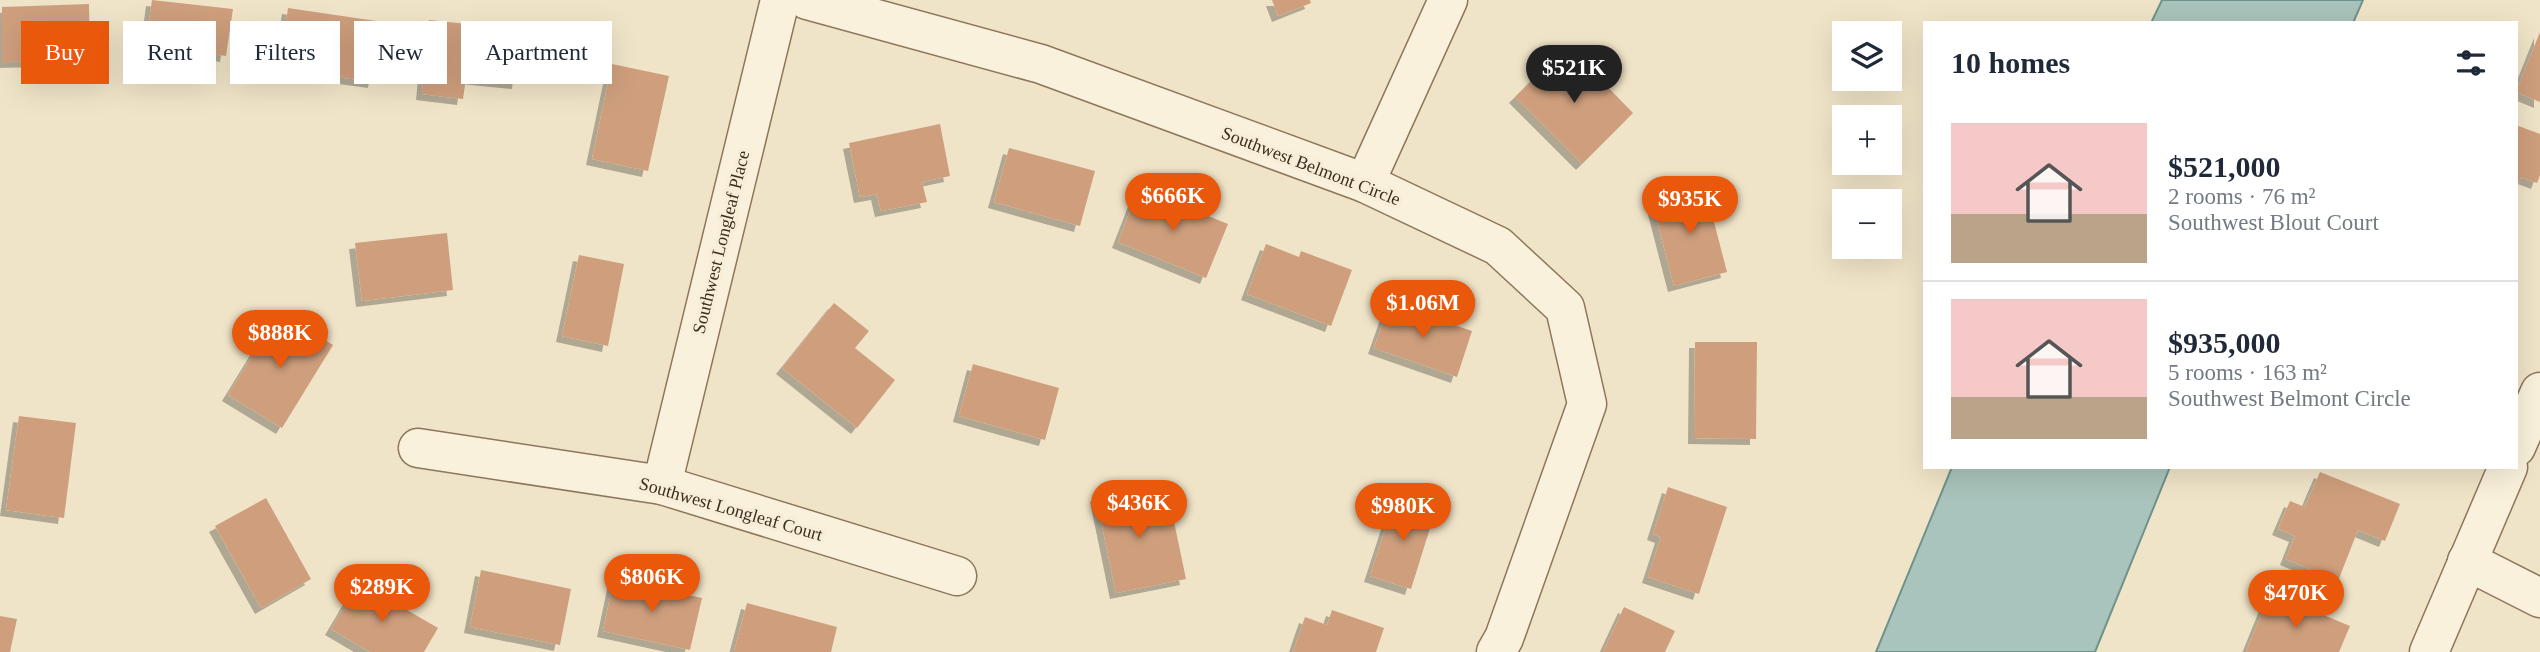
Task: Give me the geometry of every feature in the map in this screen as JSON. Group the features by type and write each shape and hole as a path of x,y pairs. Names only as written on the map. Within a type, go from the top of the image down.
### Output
{"street":[{"name":"Southwest Longleaf Place","path":"662,485 780,0"},
{"name":"Southwest Belmont Circle","path":"807,0 1041,64 1365,183 1498,246 1565,308 1587,404 1496,652"},
{"path":"1365,183 1448,0"},
{"path":"2518,442 2540,392"},
{"name":"Southwest Longleaf Court","path":"418,448 662,485 957,576"},
{"path":"2429,652 2507,469"},
{"path":"2467,561 2540,598"}],"water":[{"path":"2162,0 2363,0 2354,21 2152,21"},
{"path":"1951,469 2169,469 2095,652 1876,652"}],"building":[{"path":"152,0 233,9 226,56 216,55 216,21 149,21"},
{"path":"1272,0 1310,0 1311,3 1278,16"},
{"path":"89,4 89,21 21,21 21,62 2,62 2,7"},
{"path":"288,8 376,21 354,21 354,79 340,77 340,21 286,21"},
{"path":"447,22 461,23 461,84 465,84 463,99 422,94 423,84 447,84"},
{"path":"2540,32 2540,102 2518,93"},
{"path":"1567,45 1633,113 1582,164 1515,97"},
{"path":"612,64 669,76 648,171 592,159 608,84 612,84"},
{"path":"940,124 950,176 922,182 927,202 881,211 877,194 860,197 849,143"},
{"path":"2518,126 2540,134 2540,175 2537,183 2521,177 2518,185"},
{"path":"1009,148 1095,171 1080,226 994,202"},
{"path":"1705,187 1727,272 1674,286 1652,201"},
{"path":"1139,188 1228,224 1206,278 1118,242"},
{"path":"447,233 453,290 362,301 355,243"},
{"path":"1266,244 1299,257 1301,251 1352,270 1331,326 1247,294"},
{"path":"579,255 624,264 608,346 562,336"},
{"path":"834,303 869,331 855,348 895,380 857,428 782,368"},
{"path":"1390,303 1472,331 1457,377 1374,348"},
{"path":"279,312 333,345 282,428 228,395"},
{"path":"1695,342 1757,342 1756,439 1694,438"},
{"path":"973,364 1059,388 1045,440 959,416"},
{"path":"19,416 76,423 64,518 6,510"},
{"path":"2320,472 2400,504 2385,541 2358,530 2338,581 2286,559 2295,536 2278,529 2290,501 2305,507"},
{"path":"1150,484 1156,515 1172,512 1186,579 1116,593 1096,496"},
{"path":"1668,487 1727,507 1699,594 1648,577 1661,537 1653,534"},
{"path":"1396,496 1436,509 1411,589 1370,576"},
{"path":"266,498 311,579 261,608 215,526"},
{"path":"481,570 571,589 560,645 470,627"},
{"path":"614,579 702,598 690,650 603,631"},
{"path":"359,582 438,628 424,652 370,652 331,629"},
{"path":"2270,593 2350,626 2339,652 2246,652"},
{"path":"747,603 837,627 831,652 734,652"},
{"path":"1624,607 1675,631 1665,652 1603,652"},
{"path":"1332,610 1384,628 1376,652 1293,652 1305,617 1327,625"},
{"path":"0,616 17,619 10,652 0,652"}]}
